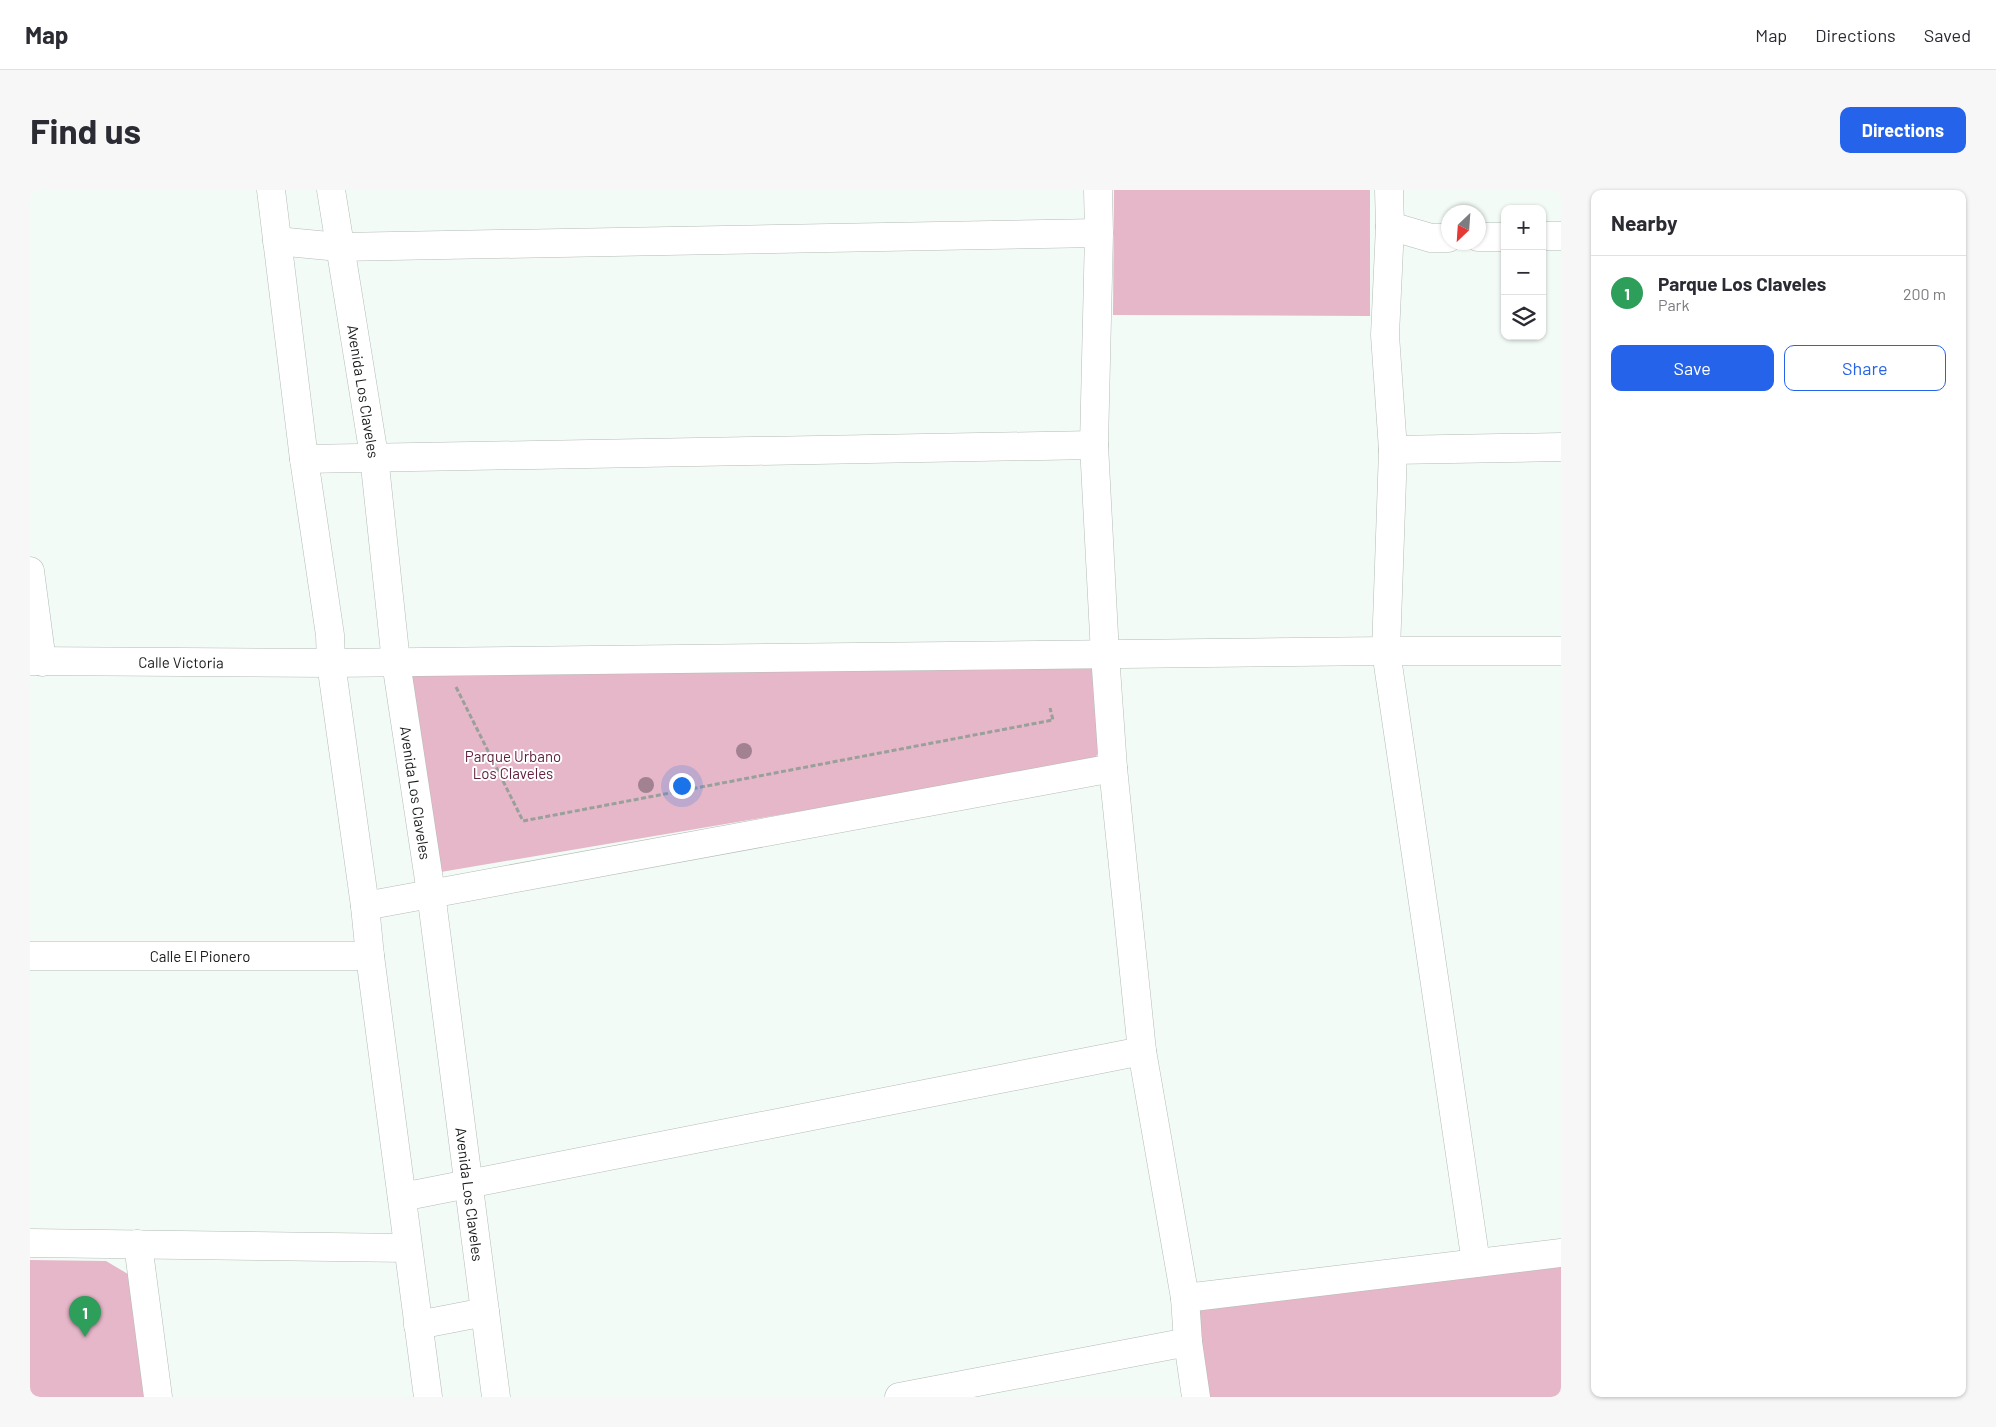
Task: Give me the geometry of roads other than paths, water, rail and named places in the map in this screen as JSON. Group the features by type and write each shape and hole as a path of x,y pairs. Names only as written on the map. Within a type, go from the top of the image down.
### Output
{"street":[{"path":"271,190 304,459 330,635 331,663 365,906 428,1397"},
{"name":"Avenida Los Claveles","path":"330,190 374,456 396,662 431,893 496,1397"},
{"path":"1098,190 1099,233 1094,445 1104,654 1113,768 1142,1050 1185,1298 1188,1342 1196,1397"},
{"path":"1389,190 1390,226 1385,336 1393,450 1386,651 1476,1264"},
{"path":"1390,226 1432,238 1441,238"},
{"path":"277,241 339,247 1099,233"},
{"path":"1546,236 1561,236"},
{"path":"1486,237 1501,237"},
{"path":"304,459 374,456 1094,445"},
{"path":"1393,450 1561,447"},
{"path":"30,571 36,662"},
{"name":"Calle Victoria","path":"36,662 331,663 1386,651 1561,651"},
{"path":"365,906 1113,768"},
{"name":"Calle El Pionero","path":"30,956 370,956"},
{"path":"402,1197 1142,1050"},
{"path":"30,1243 408,1248"},
{"path":"138,1244 158,1397"},
{"path":"1185,1298 1561,1253"},
{"path":"418,1325 485,1312"},
{"path":"899,1397 1188,1342"}],"place":[{"name":"Parque Los Claveles","path":"85,1337"}],"park label":[{"name":"Parque Urbano Los Claveles","path":"513,764"}]}
